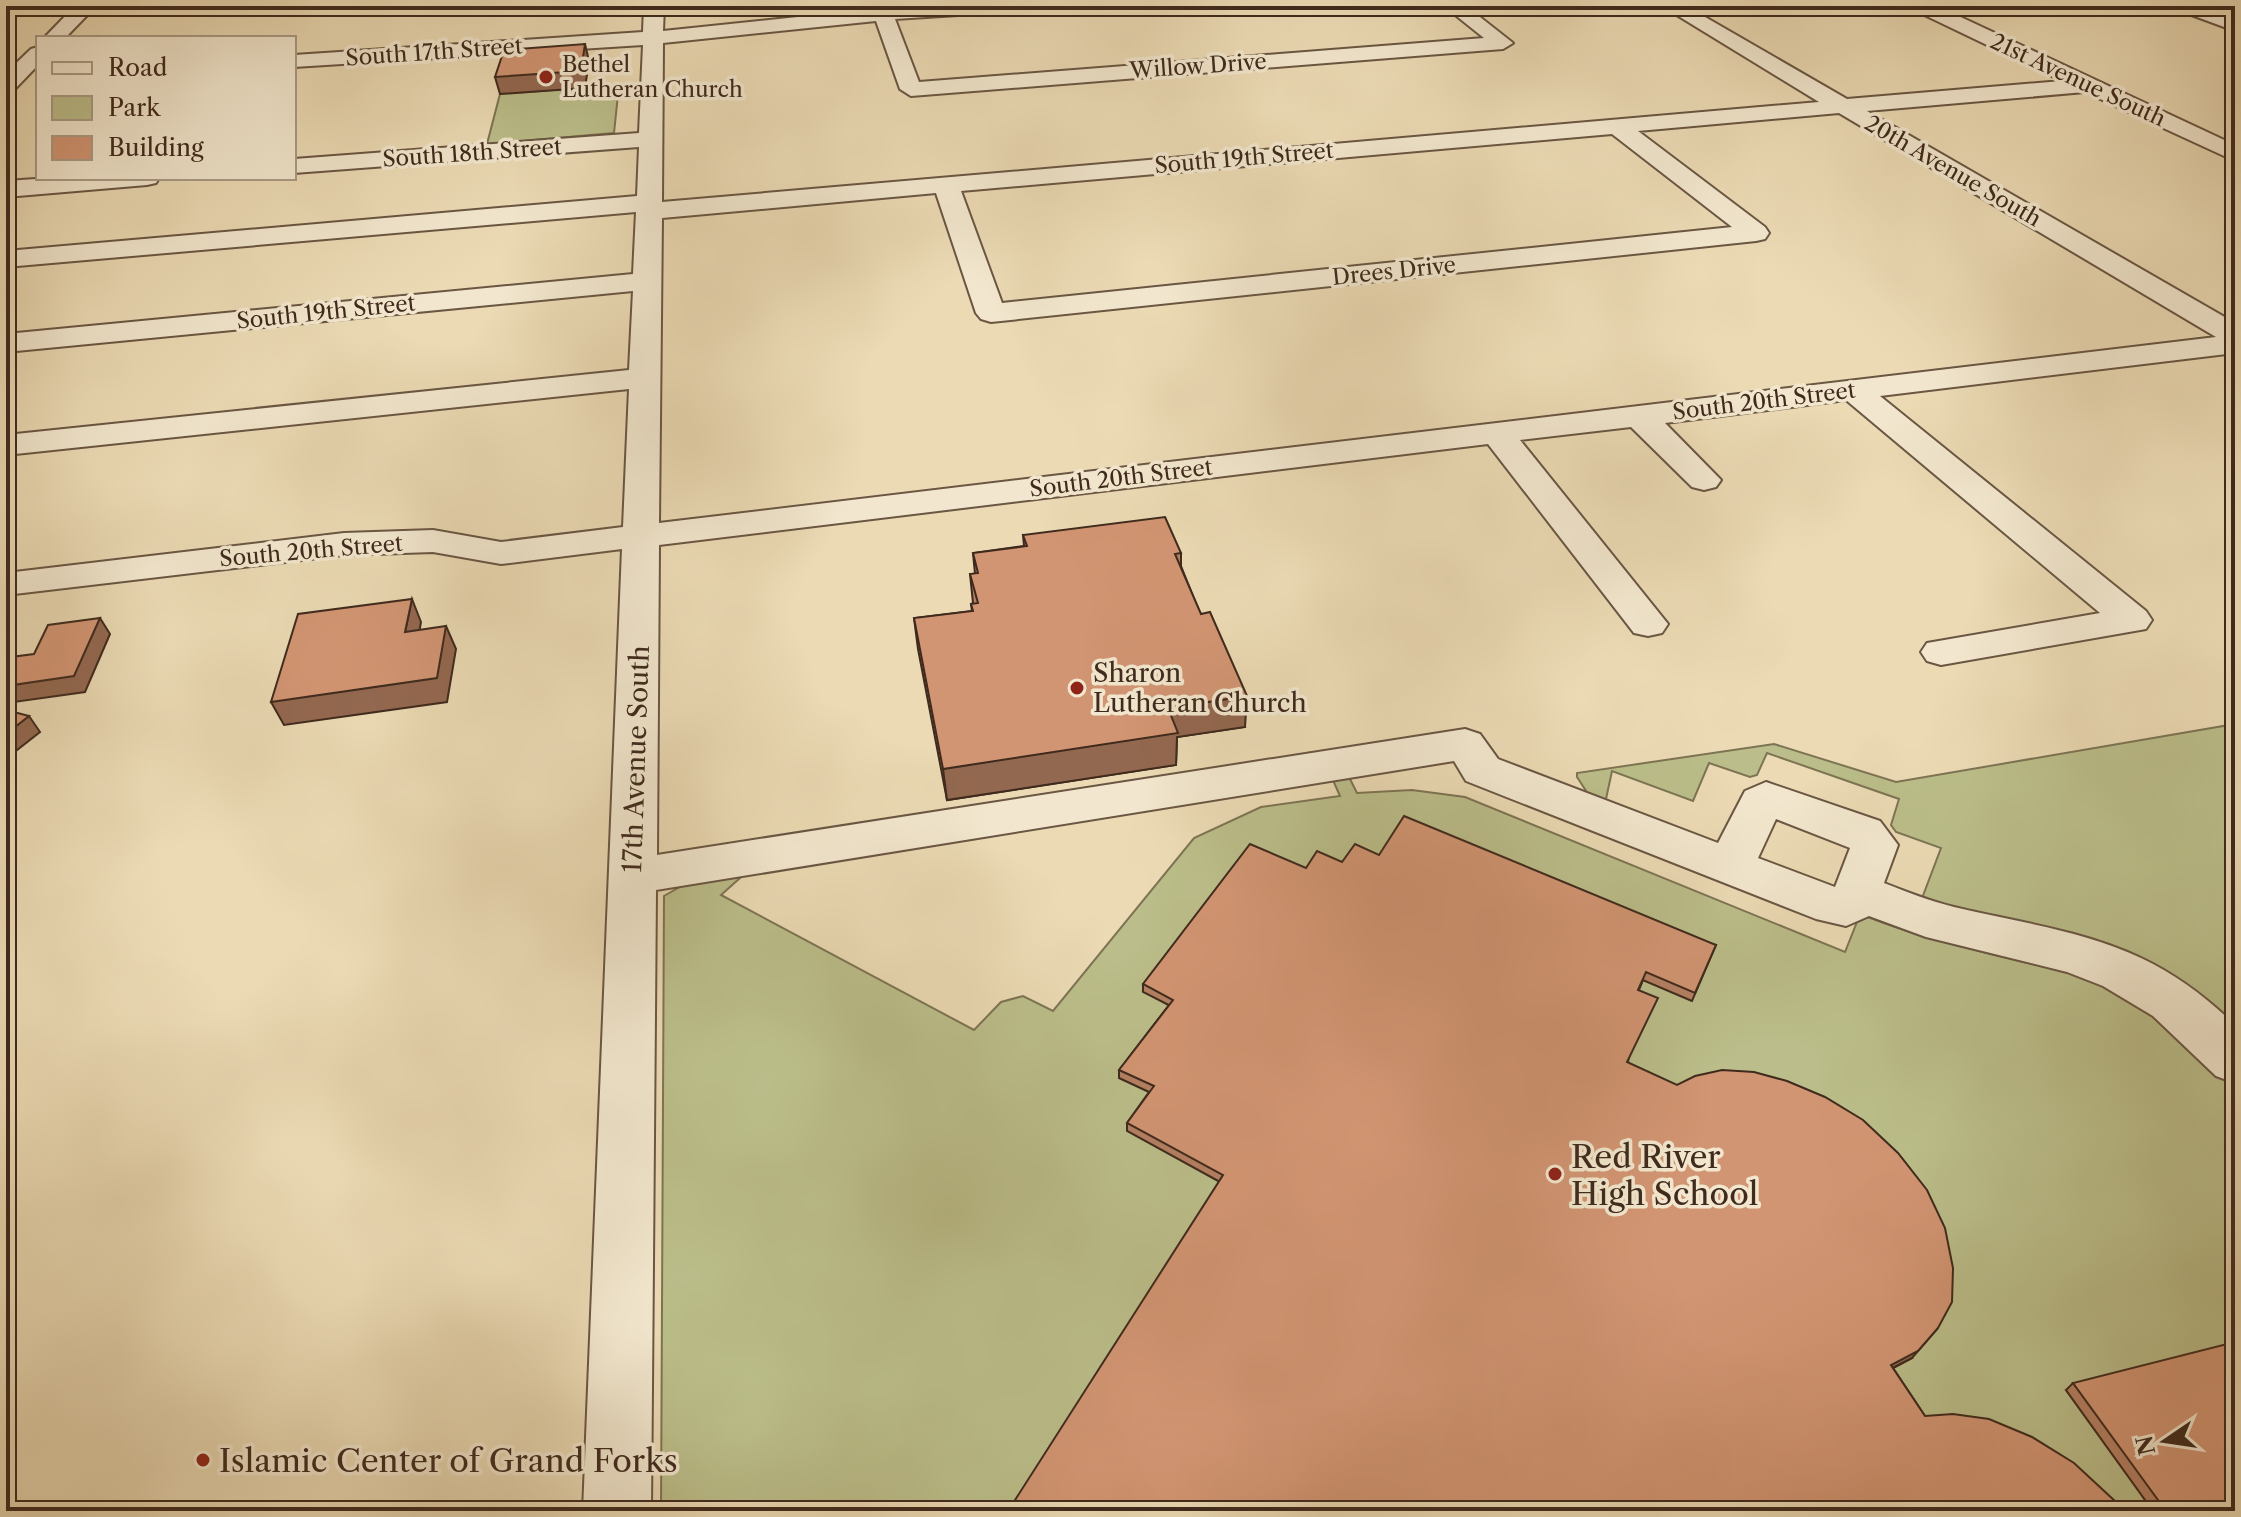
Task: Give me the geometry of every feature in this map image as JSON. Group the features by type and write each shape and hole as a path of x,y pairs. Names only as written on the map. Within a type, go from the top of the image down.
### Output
{"street":[{"path":"56,36 86,6"},
{"name":"South 17th Street","path":"296,61 653,22 883,14 1005,6"},
{"name":"Willow Drive","path":"883,14 911,89 1503,43 1454,6"},
{"name":"20th Avenue South","path":"1672,6 2235,336"},
{"name":"21st Avenue South","path":"1921,6 2235,154"},
{"path":"2185,6 2235,25"},
{"name":"17th Avenue South","path":"617,1511 653,22"},
{"path":"8,81 36,55"},
{"path":"8,81 36,77"},
{"name":"South 19th Street","path":"6,259 946,185 2087,85"},
{"name":"Drees Drive","path":"946,185 991,313 1756,233 1615,125"},
{"name":"South 18th Street","path":"296,166 649,139"},
{"path":"6,189 121,180"},
{"name":"South 19th Street","path":"6,343 646,281"},
{"name":"South 20th Street","path":"6,584 344,544 433,541 501,553 2235,344"},
{"path":"6,445 644,378"},
{"path":"1853,390 2132,620 1941,652"},
{"path":"1639,416 1704,480"},
{"path":"1497,433 1648,624"},
{"path":"633,876 1465,744 1482,770 1833,906 1846,907 1853,902 1875,845 1864,833 1766,798 1761,802 1731,864"},
{"path":"1857,892 1926,918 2076,954 2111,968 2148,985 2181,1009 2235,1060"}],"green space":[{"path":"619,85 614,133 487,144 500,94"},
{"path":"2235,724 2235,1032 1921,901 1941,848 1896,832 1891,825 1899,799 1767,753 1757,775 1750,777 1709,763 1693,801 1612,771 1606,799 1592,800 1577,777 1577,773 1774,744 1896,782"},
{"path":"1348,775 1357,793 1412,790 1465,797 1845,952 1857,922 1868,917 1941,941 2080,976 2127,995 2179,1034 2235,1091 2235,1347 2066,1390 2153,1511 2110,1511 1918,1423 1885,1372 1912,1358 1674,1093 1624,1070 1635,998 1643,980 1692,1001 1378,863 1305,876 1143,991 1173,1008 1154,1094 1223,1183 1013,1511 661,1511 664,896 685,884 739,876 721,895 974,1030 1001,1002 1023,996 1053,1011 1194,838 1261,807 1340,796 1332,778"}],"building":[{"path":"585,44 581,71 495,77 504,50"},
{"name":"Sharon Lutheran Church","path":"1165,517 1181,553 1175,554 1201,614 1210,612 1247,696 1168,708 1178,733 943,769 914,618 973,611 971,604 978,603 970,574 978,573 973,553 1027,546 1023,535"},
{"path":"412,599 405,632 446,626 437,678 271,702 298,614"},
{"path":"100,618 74,676 6,686 6,667 11,657 34,654 48,625"},
{"path":"6,710 29,716 6,734"},
{"name":"Red River High School","path":"1404,816 1716,945 1695,993 1646,972 1638,990 1658,998 1627,1062 1677,1085 1695,1076 1722,1070 1754,1072 1787,1081 1825,1097 1863,1120 1898,1153 1927,1190 1945,1228 1953,1268 1952,1302 1938,1328 1918,1351 1891,1365 1925,1416 1953,1414 1989,1419 2032,1437 2074,1463 2123,1511 1008,1511 1223,1175 1127,1123 1154,1086 1119,1070 1173,1000 1143,984 1250,844 1306,868 1317,851 1342,862 1355,844 1379,855"},
{"path":"2235,1342 2235,1511 2166,1511 2073,1383"}],"place":[{"name":"Bethel Lutheran Church","path":"546,77"},
{"name":"Sharon Lutheran Church","path":"1077,688"},
{"name":"Red River High School","path":"1555,1174"},
{"name":"Islamic Center of Grand Forks","path":"203,1460"}]}
